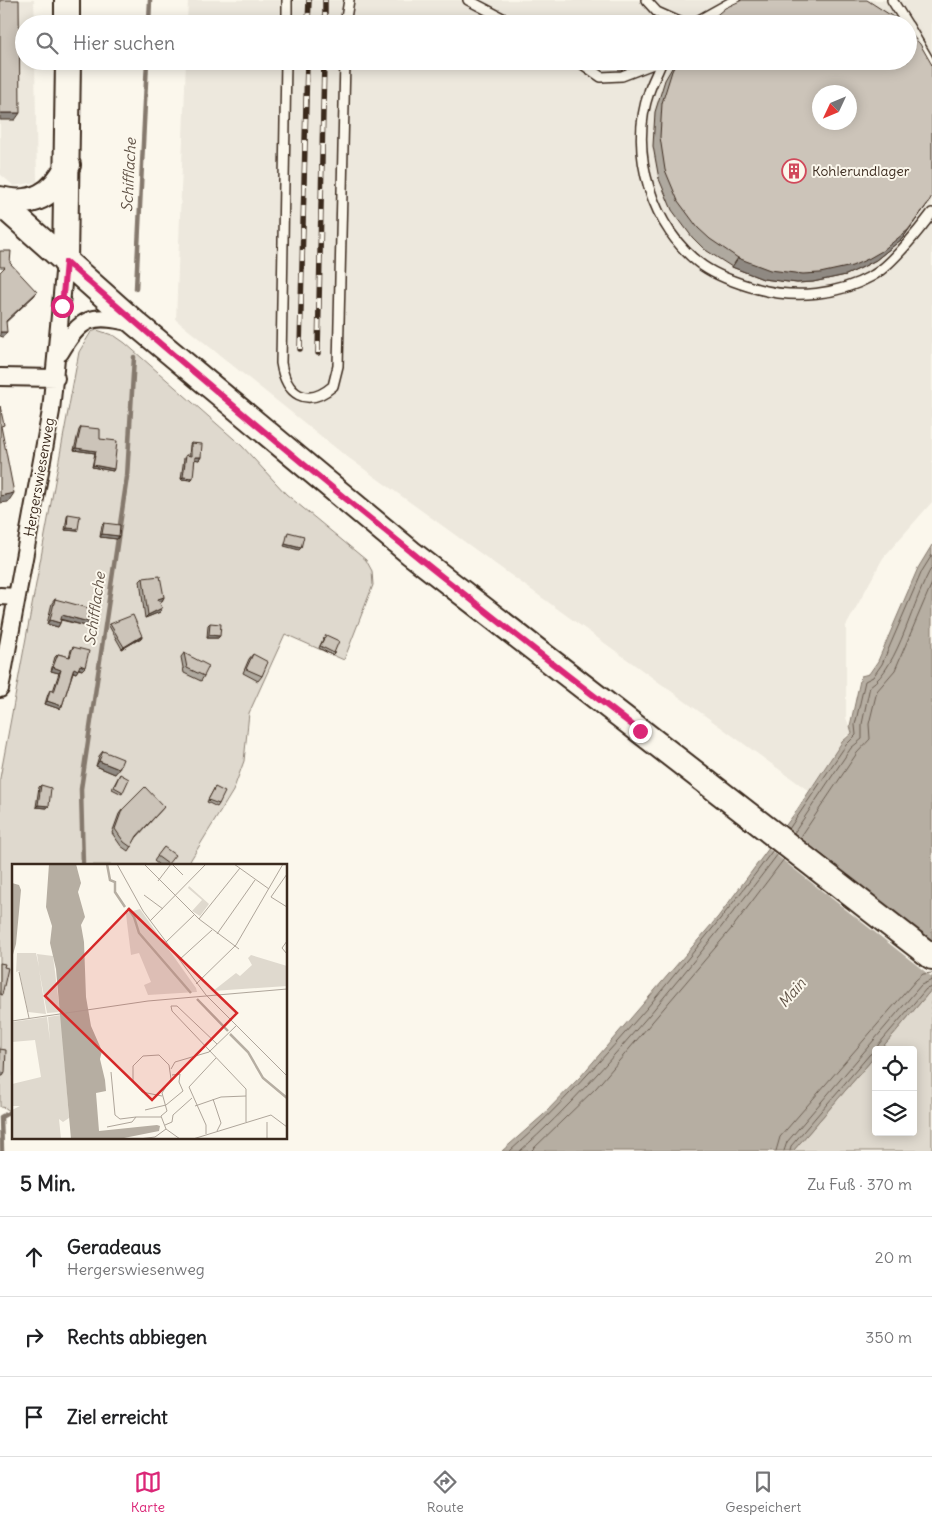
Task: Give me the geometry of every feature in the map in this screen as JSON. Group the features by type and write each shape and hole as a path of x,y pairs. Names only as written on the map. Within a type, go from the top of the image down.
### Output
{"main road":[{"path":"67,0 68,15"},
{"path":"66,262 68,70"},
{"path":"0,199 26,202 46,195 57,185 68,165"},
{"path":"0,203 135,324 411,553 932,957"}],"street":[{"name":"Hergerswiesenweg","path":"0,689 8,596 36,501 56,378 66,262"},
{"path":"57,357 74,331 87,320 107,318 135,324"},
{"path":"0,377 56,378"}],"lane":[{"path":"287,0 287,15"},
{"path":"347,15 349,0"},
{"path":"468,0 497,15"},
{"path":"646,0 657,12 664,15"},
{"path":"708,15 735,0"},
{"path":"892,0 902,15"},
{"path":"917,40 932,66"},
{"path":"286,70 281,362 283,375 293,390 305,398 315,398 333,386 338,366 345,70"},
{"path":"591,70 601,77 622,76 638,70"},
{"path":"658,70 648,94 642,134 644,170 654,204 672,236 702,265 738,283 776,294 815,295 874,276 912,240 932,213"}],"shaded area":[{"path":"0,0 34,0 35,15 15,15 15,70 35,70 37,182 14,186 0,174"},
{"path":"188,0 932,0 932,502 883,558 846,626 846,718 852,733 847,735 809,791 342,453 176,320 186,70 917,70 917,15 187,15"},
{"path":"97,330 115,336 125,343 242,446 286,494 366,560 372,571 373,585 344,660 285,634 249,713 244,761 233,791 190,861 194,864 12,864 12,1116 6,1108 0,1107 0,778 79,352 91,332"},
{"path":"932,989 932,1151 793,1151 872,1060 872,1136 917,1136 917,1046 883,1046"}],"water":[{"name":"Main","path":"932,545 932,989 883,1046 872,1046 872,1060 793,1151 502,1151 542,1116 581,1076 718,917 795,813 842,742 852,733 850,726 861,676 869,674 878,661 918,568"}],"pier":[{"path":"784,824 932,940 932,977 766,847"}],"building":[{"path":"0,0 19,0 19,15 15,15 15,70 20,70 20,113 0,113"},
{"path":"742,0 867,0 890,15 717,15 725,8"},
{"name":"Kohlerundlager","path":"917,41 932,65 932,196 908,230 882,251 868,259 852,266 820,273 803,274 770,270 738,258 710,239 698,228 678,201 665,170 660,137 662,103 672,70 917,70"},
{"path":"0,251 11,251 10,263 37,292 6,321 7,332 0,332 0,272 5,267 0,267"},
{"path":"0,406 4,425 1,426 14,493 0,496"},
{"path":"81,427 100,429 100,439 117,441 114,469 93,465 96,451 76,448"},
{"path":"191,443 202,444 201,457 195,457 193,478 183,477 186,455 191,456"},
{"path":"68,514 80,516 78,529 67,528"},
{"path":"104,523 120,525 119,536 102,534"},
{"path":"288,532 304,536 301,548 285,544"},
{"path":"160,576 164,597 158,599 162,608 148,615 143,578"},
{"path":"55,599 92,609 89,622 62,615 60,623 50,620"},
{"path":"133,615 142,636 124,647 110,624"},
{"path":"210,623 221,624 220,636 209,635"},
{"path":"326,635 339,641 334,653 320,646"},
{"path":"73,647 89,651 85,667 80,665 78,670 74,668 62,706 47,701 50,690 54,692 61,670 53,667 58,654 70,657"},
{"path":"184,653 209,666 204,676 187,668"},
{"path":"253,654 268,662 262,676 246,669"},
{"path":"103,751 123,759 119,769 99,761"},
{"path":"120,774 129,779 123,792 114,787"},
{"path":"41,785 51,788 49,806 38,805"},
{"path":"145,787 164,807 137,836 131,847 124,842 115,829 122,810"},
{"path":"215,787 225,792 219,804 208,800"},
{"path":"164,847 175,855 168,864 157,856"},
{"path":"0,963 5,964 4,967 8,968 2,995 0,994"},
{"path":"0,1049 6,1050 5,1073 0,1072"}],"waterway":[{"name":"Schifflache","path":"149,15 150,0"},
{"name":"Schifflache","path":"136,289 147,70"},
{"name":"Schifflache","path":"83,864 81,789 127,477 134,357"},
{"name":"Schifflache","path":"2,1151 1,1117 12,1111"}],"railway":[{"path":"308,15 309,0"},
{"path":"325,0 325,15"},
{"path":"300,349 307,70"},
{"path":"318,353 324,70"}],"place":[{"name":"Kohlerundlager","path":"794,171"}],"route":[{"path":"62,306 66,262 135,324 411,553 640,731"}]}
